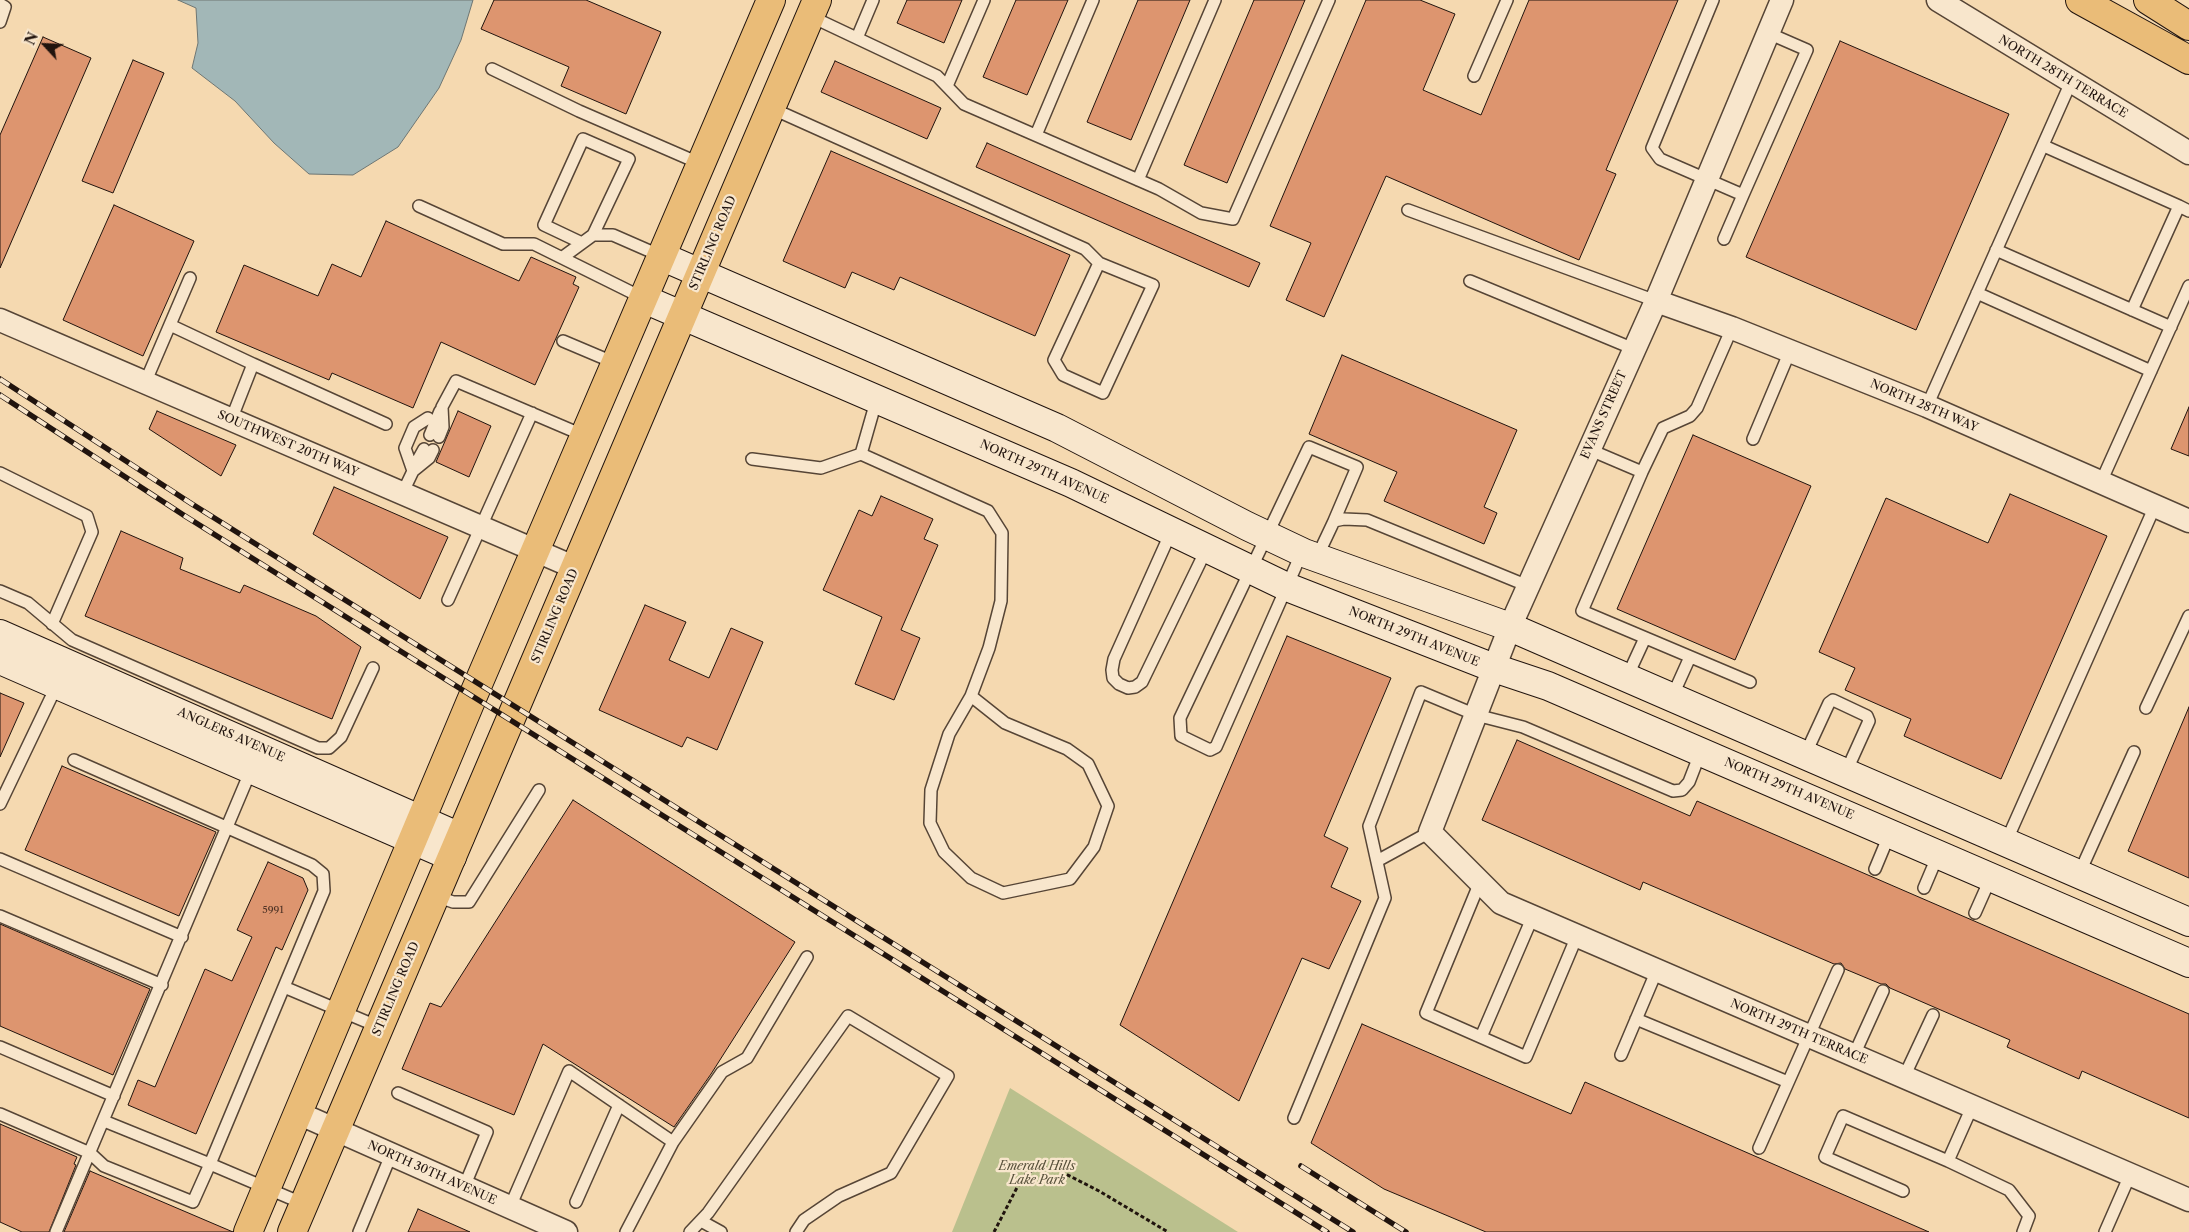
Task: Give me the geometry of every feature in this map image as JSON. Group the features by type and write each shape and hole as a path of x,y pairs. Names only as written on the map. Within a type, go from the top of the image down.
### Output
{"main road":[{"path":"248,1232 771,0"},
{"path":"2080,0 2189,60"},
{"path":"2148,0 2189,26"},
{"name":"STIRLING ROAD","path":"292,1232 814,8"}],"street":[{"name":"EVANS STREET","path":"1430,832 1510,627 1588,449 1656,301 1782,0"},
{"name":"NORTH 28TH TERRACE","path":"1938,0 2189,153"},
{"path":"663,257 1057,428 1267,536 1309,555 1510,627 2189,922"},
{"name":"NORTH 29TH AVENUE","path":"644,299 1071,483 1287,588 1494,668 1548,686 2189,963"},
{"name":"NORTH 28TH WAY","path":"1656,301 1732,328 1927,406 2189,521"},
{"name":"SOUTHWEST 20TH WAY","path":"0,320 576,568"},
{"name":"ANGLERS AVENUE","path":"0,634 237,725 418,830"},
{"name":"ANGLERS AVENUE","path":"0,660 251,770 418,830 456,847"},
{"name":"NORTH 29TH TERRACE","path":"1430,832 1501,903 2189,1200"},
{"name":"NORTH 30TH AVENUE","path":"298,1113 566,1232"}],"lane":[{"path":"857,38 873,0"},
{"path":"947,86 984,0"},
{"path":"1036,136 1093,0"},
{"path":"1138,180 1215,0"},
{"path":"814,8 857,38 937,76 964,104 1138,180 1201,213 1233,219 1329,0"},
{"path":"1474,76 1506,0"},
{"path":"1713,0 1652,148 1660,159 1743,195"},
{"path":"0,4 5,7 0,22"},
{"path":"1724,239 1807,50 1768,33"},
{"path":"492,69 579,111 702,165"},
{"path":"1927,406 2071,82"},
{"path":"771,108 1085,249 1099,263 1153,285 1103,393 1063,374 1054,360 1099,263"},
{"path":"563,257 593,235 629,159 584,139 544,225 582,243"},
{"path":"2044,146 2184,208 2132,310"},
{"path":"419,206 502,244 534,244 644,299"},
{"path":"1408,210 1656,301"},
{"path":"593,235 613,235 663,257"},
{"path":"1996,250 2171,327"},
{"path":"145,383 190,278"},
{"path":"1470,281 1634,349"},
{"path":"2101,482 2189,286"},
{"path":"1977,293 2151,371"},
{"path":"170,325 386,424"},
{"path":"1732,328 1697,408 1690,416 1663,428 1582,611 1750,682"},
{"path":"563,340 617,364"},
{"path":"1752,439 1790,351"},
{"path":"231,420 253,364"},
{"path":"412,471 405,448 414,427 442,407 456,381 586,436"},
{"path":"861,454 877,398"},
{"path":"428,418 429,436 443,427 442,407"},
{"path":"448,600 532,413"},
{"path":"1309,447 1357,467 1334,521 1287,588 1216,747 1210,750 1181,736 1180,718 1309,447"},
{"path":"402,494 423,449"},
{"path":"1588,449 1642,472"},
{"path":"752,459 821,468 861,454 988,511 1002,533 1001,601 989,648 971,696 949,734 931,790 930,823 944,852 971,878 1003,893 1070,880 1094,847 1108,806 1088,764 1066,749 1005,723 971,696"},
{"path":"0,474 87,516 92,532 52,624"},
{"path":"2006,842 2155,506"},
{"path":"1334,521 1344,519 1367,520 1528,586"},
{"path":"1171,532 1114,659 1112,670 1114,678 1119,684 1128,688 1135,687 1142,682 1207,548"},
{"path":"0,591 28,603 72,640 237,725 318,748 329,748 341,737 373,668"},
{"path":"2146,708 2189,616"},
{"path":"1627,677 1645,638"},
{"path":"1672,697 1690,657"},
{"path":"0,804 57,685"},
{"path":"1294,1118 1385,898 1369,826 1420,692 1476,715 1523,727 1673,791 1682,790 1689,782 1701,751"},
{"path":"1806,755 1829,703 1833,700 1868,716 1869,721 1846,772"},
{"path":"2079,874 2134,752"},
{"path":"0,1114 90,1152 104,1166 193,1202 324,891 323,874 312,865 74,760"},
{"path":"56,1232 182,938 188,915 251,770"},
{"path":"436,896 454,902 469,902 539,790"},
{"path":"1377,861 1430,832"},
{"path":"1875,869 1890,833"},
{"path":"1924,888 1938,854"},
{"path":"0,859 182,938"},
{"path":"1975,913 1991,877"},
{"path":"1480,882 1426,1013 1526,1057 1577,936"},
{"path":"0,916 162,985"},
{"path":"1481,1037 1533,916"},
{"path":"626,1232 673,1142 722,1072 747,1058 807,957"},
{"path":"1620,1055 1657,970"},
{"path":"1759,1148 1838,970"},
{"path":"284,987 380,1027"},
{"path":"1854,1055 1884,991"},
{"path":"1904,1077 1933,1015"},
{"path":"690,1232 701,1221 848,1016 948,1076 892,1173 839,1196 804,1220 796,1232"},
{"path":"1636,1019 1788,1082"},
{"path":"0,1047 114,1096"},
{"path":"510,1207 569,1071 673,1142"},
{"path":"398,1093 487,1132 464,1187"},
{"path":"576,1202 619,1105"},
{"path":"1948,1161 1972,1107"},
{"path":"1903,1191 1825,1156 1843,1116 1948,1161 2009,1190 2029,1216 2023,1232"},
{"path":"104,1120 304,1204"},
{"path":"359,1232 390,1155"},
{"path":"2104,1232 2130,1175"},
{"path":"701,1221 721,1232"}],"path":[{"path":"994,1232 1023,1176 1033,1170 1045,1167 1056,1169 1090,1186 1168,1232"}],"green space":[{"name":"Emerald Hills Lake Park","path":"1010,1088 1238,1232 952,1232"}],"shaded area":[{"path":"178,0 473,0 461,40 439,88 398,147 353,175 309,174 274,143 235,101 192,68 198,43 196,8"}],"building":[{"path":"494,0 586,0 661,32 626,114 561,86 569,67 481,29"},
{"path":"907,0 962,0 944,43 897,23"},
{"path":"1016,0 1068,0 1027,95 983,77"},
{"path":"1138,0 1190,0 1131,140 1087,122"},
{"path":"1254,0 1305,0 1227,183 1184,165"},
{"path":"1366,0 1420,0 1455,14 1423,90 1481,115 1529,0 1678,0 1606,170 1616,174 1579,260 1386,176 1324,317 1286,300 1311,243 1270,226"},
{"path":"43,37 91,58 0,268 0,135"},
{"path":"1840,41 2009,114 1916,330 1746,257"},
{"path":"133,60 164,73 113,193 82,181"},
{"path":"835,61 941,108 927,139 821,92"},
{"path":"987,143 1260,263 1249,287 976,167"},
{"path":"831,151 1070,255 1035,336 900,277 894,290 852,272 845,288 783,261"},
{"path":"114,205 194,241 143,356 63,320"},
{"path":"386,221 519,281 531,257 576,277 573,284 579,287 535,385 441,342 413,408 332,373 329,380 216,332 244,265 318,296 332,264 361,277"},
{"path":"1342,355 1517,430 1484,507 1497,513 1484,544 1384,501 1397,472 1309,434"},
{"path":"2189,407 2189,456 2171,449"},
{"path":"157,411 236,445 221,476 149,429"},
{"path":"458,411 491,426 469,477 436,462"},
{"path":"1693,435 1811,486 1735,660 1617,609"},
{"path":"334,487 448,537 420,599 313,534"},
{"path":"2010,494 2107,536 2001,779 1904,736 1911,719 1845,690 1855,668 1819,652 1886,498 1988,543"},
{"path":"881,496 933,519 924,539 938,545 901,630 920,638 894,700 855,684 882,617 823,590 859,510 872,516"},
{"path":"121,531 183,558 180,569 240,593 244,585 316,616 361,647 332,719 85,616"},
{"path":"645,605 686,622 669,660 709,678 731,628 763,642 717,750 687,737 682,747 599,710"},
{"path":"1287,636 1391,678 1324,836 1348,848 1331,887 1361,901 1329,969 1302,958 1239,1101 1120,1025"},
{"path":"0,693 24,703 0,757"},
{"path":"2189,707 2189,878 2128,851"},
{"path":"1517,740 1690,816 1697,801 2189,1014 2189,1118 2082,1071 2079,1079 2007,1047 2010,1040 1890,988 1886,984 1881,984 1845,969 1841,963 1834,964 1643,882 1640,890 1482,820"},
{"path":"62,766 216,832 179,916 25,850"},
{"path":"573,800 795,942 711,1074 674,1127 543,1044 514,1115 402,1069 430,1003 441,1007"},
{"path":"268,862 303,878 308,890 282,950 276,947 196,1134 128,1105 138,1080 155,1087 205,969 232,981 252,937 237,930"},
{"path":"0,924 150,989 113,1075 0,1026"},
{"path":"1362,1024 1571,1114 1585,1082 1929,1232 1486,1232 1384,1189 1311,1143"},
{"path":"0,1124 77,1157 74,1164 76,1165 49,1232 22,1232 0,1222"},
{"path":"90,1171 233,1232 64,1232"},
{"path":"418,1209 470,1232 408,1232"}],"railway":[{"path":"0,379 192,504 1353,1232"},
{"path":"0,395 185,516 1327,1232"},
{"path":"1301,1166 1406,1232"}]}
